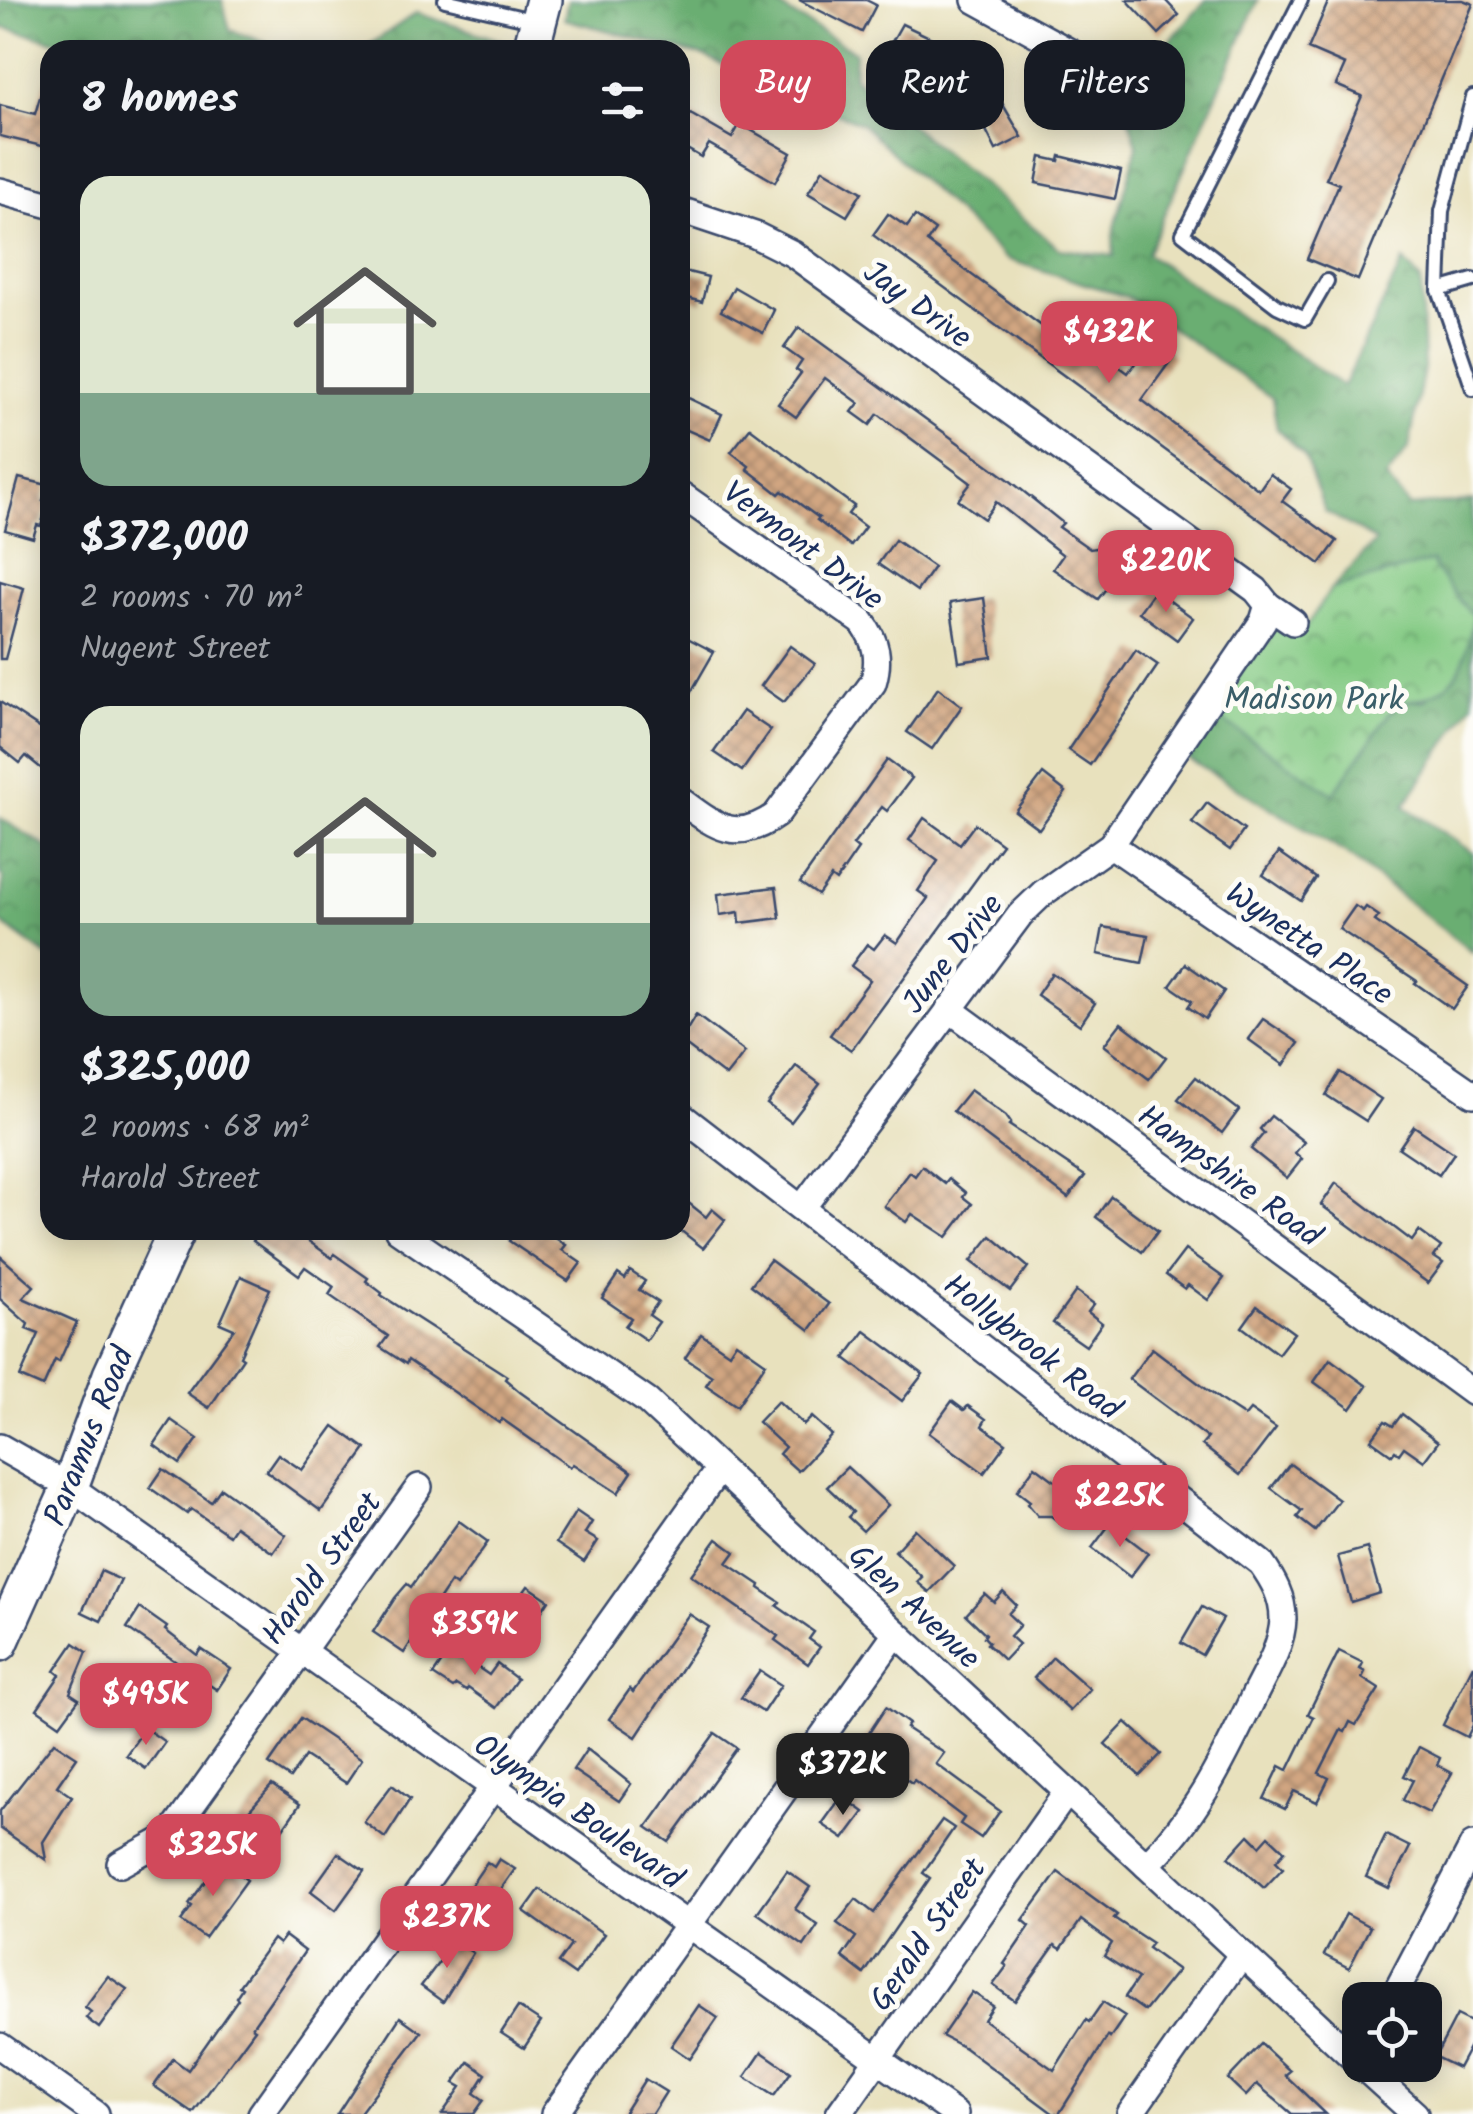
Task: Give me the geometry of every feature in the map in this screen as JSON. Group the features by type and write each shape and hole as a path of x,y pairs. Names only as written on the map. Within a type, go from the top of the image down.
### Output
{"main road":[{"name":"Paramus Road","path":"0,1643 70,1488 112,1375 173,1240"}],"street":[{"path":"975,0 1049,40"},
{"path":"0,191 40,201"},
{"name":"Jay Drive","path":"690,213 755,234 793,254 1256,590 1268,605 1294,622"},
{"name":"Vermont Drive","path":"690,501 862,622 877,650 878,666 873,683 776,815 762,825 730,830 713,825 690,808"},
{"name":"June Drive","path":"802,1208 1020,914 1111,845 1263,621 1268,605"},
{"name":"Wynetta Place","path":"1111,845 1473,1094"},
{"name":"Hampshire Road","path":"949,1009 1473,1393"},
{"name":"Hollybrook Road","path":"690,1123 1260,1563 1274,1580 1283,1615 1275,1653 1212,1782 1190,1816 1146,1865"},
{"name":"Glen Avenue","path":"412,1240 647,1402 1342,2047"},
{"name":"Olympia Boulevard","path":"0,1447 70,1488 954,2114"},
{"path":"261,2114 719,1469"},
{"name":"Harold Street","path":"120,1864 169,1837 419,1487"},
{"path":"554,2114 896,1633"},
{"name":"Gerald Street","path":"839,2114 1067,1792"},
{"path":"1401,1982 1473,1845"},
{"path":"1130,2114 1242,1954"},
{"path":"0,2046 96,2114"},
{"name":"Glen Avenue","path":"1379,2082 1412,2113"}],"lane":[{"path":"446,0 538,24"},
{"path":"1301,0 1183,234 1277,306 1305,320 1327,281"},
{"path":"1473,98 1442,211 1439,290 1473,388"},
{"path":"1439,290 1473,280"}],"green space":[{"path":"0,0 222,0 230,30 258,40 51,40 0,27"},
{"path":"568,0 768,0 835,40 720,40 720,63 690,53 690,40 643,40 564,19"},
{"path":"1206,0 1258,0 1147,254 1343,386 1403,261 1421,281 1424,368 1409,448 1386,478 1409,506 1473,501 1473,703 1404,806 1473,853 1473,953 1347,854 1175,751 1204,708 1333,794 1398,701 1426,700 1472,617 1433,561 1331,589 1376,541 1325,511 1304,455 1277,429 1272,398 1127,297 1006,259 868,130 917,130 1060,249 1114,256 1113,235 1137,146 1132,130 1185,130 1185,40 1171,40"},
{"path":"416,13 499,40 377,40"},
{"path":"846,47 855,52 854,78 866,88 866,128 846,117"},
{"name":"Madison Park","path":"1433,561 1435,569 1473,617 1461,665 1445,687 1433,694 1398,701 1333,794 1204,708 1268,605 1305,628 1331,589"},
{"path":"0,818 40,843 40,951 0,922"}],"building":[{"path":"799,0 866,0 876,5 862,32"},
{"path":"1127,0 1165,0 1179,15 1159,34"},
{"path":"1329,0 1463,0 1473,4 1358,280 1307,259 1339,184 1326,179 1362,96 1336,85 1345,65 1308,49"},
{"path":"902,24 936,40 893,40"},
{"path":"40,97 40,146 0,136 0,105 35,114"},
{"path":"1004,106 1022,137 996,150 986,130 1004,130"},
{"path":"690,114 732,138 737,130 751,130 791,153 775,182 709,144 701,157 690,151"},
{"path":"1060,156 1121,171 1115,199 1036,183 1041,157 1059,161"},
{"path":"823,169 862,192 847,216 808,193"},
{"path":"888,214 907,227 915,216 935,230 927,242 1084,357 1092,346 1128,373 1152,340 1174,356 1142,400 1259,490 1270,474 1291,489 1282,501 1337,541 1320,564 873,235"},
{"path":"690,272 708,277 702,302 690,299"},
{"path":"734,287 774,310 763,333 721,311"},
{"path":"799,327 1008,479 1063,523 1059,527 1090,549 1101,547 1103,556 1121,569 1098,599 1053,569 1063,555 996,502 984,519 958,500 971,483 878,414 870,425 852,412 859,403 825,378 796,417 778,404 801,373 796,370 802,361 784,348"},
{"path":"690,399 722,414 710,440 690,431"},
{"path":"750,428 854,506 848,514 865,527 851,546 819,518 747,469 749,466 731,452"},
{"path":"19,478 40,483 40,526 33,538 5,530"},
{"path":"895,540 934,567 917,591 878,564"},
{"path":"0,581 24,588 5,659 0,659"},
{"path":"1155,590 1193,618 1177,640 1139,612"},
{"path":"984,598 992,657 959,662 950,603"},
{"path":"690,639 714,652 690,694"},
{"path":"790,646 815,664 784,702 761,686"},
{"path":"1136,650 1158,665 1090,765 1068,750"},
{"path":"938,688 962,706 932,749 907,732"},
{"path":"0,702 40,728 40,767 26,756 20,763 0,747"},
{"path":"743,711 771,730 742,771 714,752"},
{"path":"887,760 912,778 887,811 882,807 853,845 858,849 836,881 831,877 818,895 800,883"},
{"path":"1043,774 1066,792 1039,829 1015,811"},
{"path":"1207,803 1244,830 1230,850 1192,823"},
{"path":"924,818 960,844 975,824 1002,844 851,1050 830,1035 870,980 851,966 867,944 874,949 885,935 897,943 928,898 918,891 938,861 909,840"},
{"path":"1279,852 1316,878 1301,901 1263,875"},
{"path":"776,887 780,918 740,923 739,912 720,915 718,894"},
{"path":"1355,906 1363,911 1366,907 1379,916 1375,921 1468,986 1452,1009 1339,929"},
{"path":"1103,927 1148,935 1142,963 1098,954"},
{"path":"1186,964 1224,991 1205,1019 1188,1007 1192,1001 1170,986"},
{"path":"1052,973 1095,1003 1080,1025 1037,995"},
{"path":"696,1015 745,1052 726,1076 690,1049 690,1025"},
{"path":"1263,1019 1299,1043 1284,1065 1248,1039"},
{"path":"1121,1023 1166,1057 1149,1079 1104,1045"},
{"path":"796,1066 820,1084 791,1122 767,1104"},
{"path":"1340,1072 1381,1099 1366,1121 1326,1095"},
{"path":"1196,1077 1239,1110 1222,1133 1178,1099"},
{"path":"970,1090 1006,1116 1009,1125 1085,1176 1068,1198 953,1111"},
{"path":"1271,1116 1304,1142 1295,1153 1302,1159 1287,1178 1251,1149"},
{"path":"1414,1126 1454,1153 1439,1175 1399,1148"},
{"path":"922,1166 945,1184 949,1179 966,1193 963,1197 972,1204 947,1237 912,1214 906,1222 884,1206 910,1172 915,1176"},
{"path":"1336,1183 1412,1241 1419,1231 1441,1247 1434,1257 1443,1263 1428,1283 1321,1205"},
{"path":"1111,1196 1158,1231 1142,1252 1096,1217"},
{"path":"690,1204 706,1217 712,1209 725,1220 703,1248 690,1238"},
{"path":"991,1236 1028,1267 1010,1291 971,1261"},
{"path":"307,1240 332,1258 334,1254 368,1278 366,1281 381,1295 507,1376 505,1379 520,1392 632,1472 618,1493 573,1464 570,1467 502,1419 499,1423 408,1360 406,1364 380,1347 388,1336 329,1295 334,1287 305,1267 299,1275 253,1241"},
{"path":"558,1240 566,1245 562,1250 581,1263 568,1281 509,1241"},
{"path":"1185,1250 1224,1278 1208,1300 1166,1275"},
{"path":"0,1256 34,1286 23,1298 77,1322 43,1387 20,1377 39,1334 26,1329 28,1324 0,1299"},
{"path":"770,1260 829,1304 810,1330 751,1285"},
{"path":"630,1271 645,1281 639,1290 658,1302 649,1315 659,1322 646,1340 625,1326 631,1318 602,1298 618,1274 625,1279"},
{"path":"241,1276 270,1289 240,1356 243,1358 209,1408 187,1393 234,1329 220,1323"},
{"path":"1076,1291 1094,1304 1088,1312 1102,1323 1086,1346 1053,1323"},
{"path":"1257,1306 1294,1333 1278,1354 1242,1327"},
{"path":"865,1331 923,1374 902,1401 845,1358"},
{"path":"701,1334 729,1353 736,1342 766,1363 737,1406 706,1385 712,1376 685,1358"},
{"path":"1152,1348 1245,1416 1250,1410 1276,1428 1240,1475 1202,1445 1208,1438 1129,1379"},
{"path":"1330,1359 1367,1386 1351,1409 1314,1382"},
{"path":"778,1401 804,1425 812,1417 832,1435 798,1471 779,1454 785,1447 758,1422"},
{"path":"952,1401 964,1410 968,1406 986,1419 982,1426 1006,1443 984,1473 929,1433"},
{"path":"1402,1414 1438,1442 1424,1461 1404,1447 1399,1454 1395,1451 1392,1455 1371,1440 1385,1421 1393,1426"},
{"path":"171,1420 198,1439 180,1464 154,1445"},
{"path":"334,1426 366,1449 321,1511 266,1471 278,1454 302,1470"},
{"path":"1290,1464 1339,1500 1315,1531 1297,1517 1302,1511 1271,1488"},
{"path":"1035,1466 1063,1487 1068,1480 1089,1496 1066,1527 1051,1516 1038,1516 1028,1504 1030,1501 1017,1491"},
{"path":"847,1467 888,1505 863,1531 848,1517 853,1512 827,1487"},
{"path":"163,1469 211,1502 221,1488 286,1535 273,1553 235,1526 229,1535 191,1509 187,1514 150,1488"},
{"path":"576,1511 592,1522 585,1533 598,1541 584,1562 556,1543"},
{"path":"459,1521 488,1542 456,1586 451,1582 404,1653 373,1632 395,1598 407,1584 411,1587"},
{"path":"1110,1524 1148,1553 1130,1577 1092,1548"},
{"path":"915,1529 954,1566 929,1592 917,1582 922,1577 895,1551"},
{"path":"717,1539 735,1552 727,1563 760,1585 780,1602 777,1606 814,1632 809,1639 820,1647 808,1664 775,1640 778,1636 691,1575"},
{"path":"1367,1548 1380,1593 1351,1602 1338,1556"},
{"path":"101,1571 121,1580 101,1621 82,1612"},
{"path":"528,1586 549,1600 531,1627 509,1613"},
{"path":"1003,1592 1016,1605 1008,1614 1020,1625 1010,1636 1019,1644 1004,1660 987,1644 986,1634 966,1615 985,1594 994,1602"},
{"path":"1202,1607 1223,1619 1202,1655 1181,1643"},
{"path":"140,1608 197,1655 201,1649 231,1669 217,1690 127,1628"},
{"path":"689,1614 709,1627 636,1737 609,1719"},
{"path":"74,1643 87,1652 70,1693 79,1699 60,1725 37,1709 60,1675 55,1671"},
{"path":"451,1649 489,1675 497,1664 517,1679 496,1708 468,1688 453,1688 433,1675"},
{"path":"1339,1651 1363,1663 1362,1678 1379,1689 1356,1725 1350,1722 1345,1732 1341,1730 1319,1773 1329,1778 1317,1802 1294,1791 1285,1809 1264,1799 1280,1766 1288,1770 1314,1717 1308,1714"},
{"path":"1053,1657 1090,1689 1070,1711 1034,1678"},
{"path":"1473,1665 1473,1725 1467,1737 1443,1725"},
{"path":"760,1671 781,1685 763,1712 741,1698"},
{"path":"886,1707 909,1724 906,1728 944,1753 936,1764 1000,1811 981,1838 960,1824 964,1818 914,1780 912,1783 877,1759 866,1774 850,1762"},
{"path":"301,1718 362,1759 346,1783 305,1756 290,1778 269,1764"},
{"path":"1126,1722 1161,1754 1140,1776 1105,1744"},
{"path":"145,1728 165,1742 146,1769 126,1755"},
{"path":"715,1733 737,1748 669,1842 647,1827"},
{"path":"54,1742 77,1757 57,1786 72,1796 43,1842 46,1860 0,1828 0,1811"},
{"path":"1419,1747 1440,1758 1437,1765 1452,1773 1429,1813 1403,1800 1413,1780 1404,1776"},
{"path":"587,1749 631,1784 619,1801 573,1770"},
{"path":"272,1785 300,1804 269,1849 235,1826"},
{"path":"392,1785 410,1799 385,1838 364,1822"},
{"path":"842,1796 864,1812 844,1839 822,1824"},
{"path":"942,1820 954,1828 923,1873 930,1878 864,1974 842,1957 856,1937 837,1923 856,1899 874,1913"},
{"path":"1249,1835 1260,1846 1269,1836 1285,1851 1276,1861 1283,1868 1264,1888 1229,1857"},
{"path":"1386,1835 1410,1847 1389,1888 1366,1877"},
{"path":"338,1853 364,1871 336,1910 311,1891"},
{"path":"499,1859 515,1869 482,1916 461,1900 487,1862 494,1867"},
{"path":"220,1860 247,1880 205,1938 181,1921"},
{"path":"787,1871 810,1887 795,1909 818,1925 804,1946 757,1913"},
{"path":"1058,1872 1152,1943 1148,1948 1178,1970 1145,2011 1125,1997 1138,1978 1104,1956 1112,1943 1081,1920 1061,1949 1055,1945 1015,2001 993,1985 1030,1926 1023,1920"},
{"path":"540,1889 604,1934 575,1975 558,1963 571,1945 524,1911"},
{"path":"1346,1914 1370,1927 1349,1968 1324,1955"},
{"path":"285,1936 305,1951 252,2027 255,2029 193,2113 154,2086 173,2059 188,2070 238,1999 242,1988 239,1986 273,1939 279,1944"},
{"path":"455,1941 473,1953 443,2002 421,1986"},
{"path":"108,1976 127,1989 99,2028 86,2018 91,2012 85,2007"},
{"path":"972,1992 993,2006 984,2020 1054,2070 1086,2020 1089,2022 1103,2002 1125,2016 1059,2114 1054,2114 965,2048 942,2036"},
{"path":"699,2005 718,2018 690,2059 671,2046"},
{"path":"518,2007 541,2022 524,2048 501,2033"},
{"path":"1457,2015 1473,2023 1473,2040 1458,2068 1442,2060 1442,2044"},
{"path":"400,2017 421,2032 359,2114 337,2114"},
{"path":"1261,2044 1290,2071 1285,2075 1326,2114 1292,2114 1257,2084 1246,2096 1228,2079"},
{"path":"762,2052 791,2072 774,2096 745,2077"},
{"path":"469,2062 486,2074 474,2093 484,2100 474,2114 442,2114 461,2087 454,2083"},
{"path":"645,2079 666,2092 652,2114 623,2114"}]}
